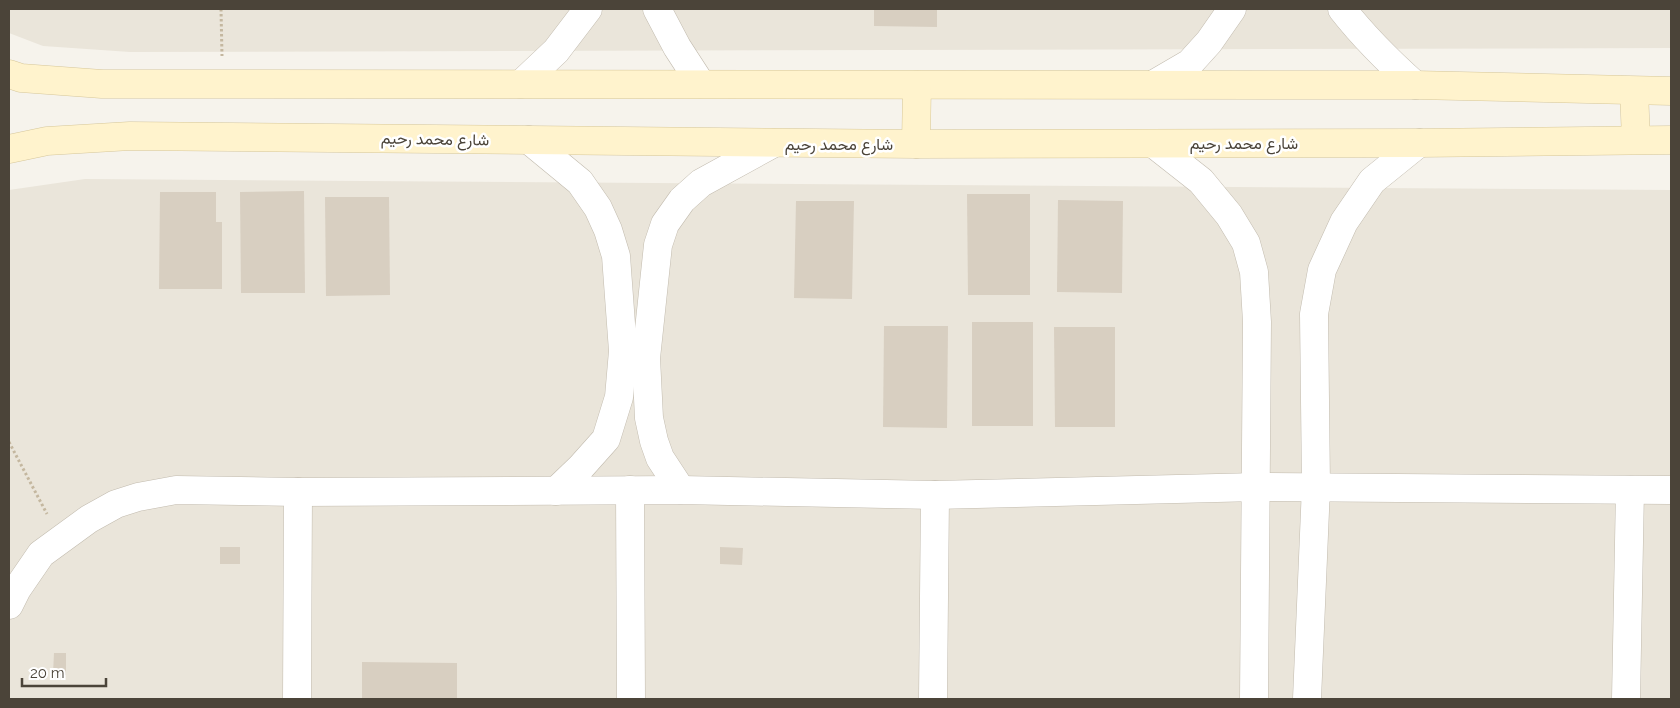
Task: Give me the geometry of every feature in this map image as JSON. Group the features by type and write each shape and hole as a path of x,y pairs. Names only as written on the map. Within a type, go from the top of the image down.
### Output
{"street":[{"path":"521,84 556,51 588,9"},
{"path":"657,9 677,47 701,84"},
{"path":"1154,84 1190,63 1209,42 1232,9"},
{"path":"1342,9 1386,60 1415,85"},
{"path":"9,74 21,78 102,84 1415,85 1671,91"},
{"path":"916,144 917,85"},
{"path":"1634,91 1636,139"},
{"name":"شارع محمد رحيم","path":"9,149 47,141 130,136 916,144 1420,143 1671,140"},
{"path":"529,140 580,182 598,208 608,230 616,256 623,351 619,397 606,439 556,491"},
{"path":"682,490 660,458 649,418 646,358 658,245 665,224 682,200 701,183 774,143"},
{"path":"1308,699 1316,487 1314,314 1322,270 1344,222 1372,181 1420,143"},
{"path":"1154,144 1201,181 1229,215 1246,243 1254,272 1257,322 1254,699"},
{"path":"9,605 17,588 41,554 89,519 116,504 176,490 298,492 682,490 935,495 1257,487 1671,490"},
{"path":"630,490 632,699"},
{"path":"1626,699 1630,490"},
{"path":"296,699 298,492"},
{"path":"933,699 935,495"}],"path":[{"path":"221,9 223,85"},
{"path":"9,442 60,539"}],"shaded area":[{"path":"9,9 1671,9 1671,48 130,52 43,46 9,33"},
{"path":"85,179 1671,190 1671,699 9,699 9,190"}],"building":[{"path":"874,9 937,9 937,27 874,26"},
{"path":"304,191 305,293 241,293 240,192"},
{"path":"160,192 216,192 216,222 222,222 222,289 159,289"},
{"path":"967,194 1030,194 1030,295 968,295"},
{"path":"325,197 389,197 390,295 326,296"},
{"path":"1058,200 1123,201 1122,293 1057,292"},
{"path":"796,201 854,201 852,299 794,298"},
{"path":"972,322 1033,322 1033,426 972,426"},
{"path":"884,326 948,326 947,428 883,427"},
{"path":"1054,327 1115,327 1115,427 1055,427"},
{"path":"220,547 240,547 240,564 220,564"},
{"path":"720,547 743,548 742,565 720,564"},
{"path":"54,653 66,653 66,675 53,674"},
{"path":"362,662 457,663 457,699 362,699"}]}
